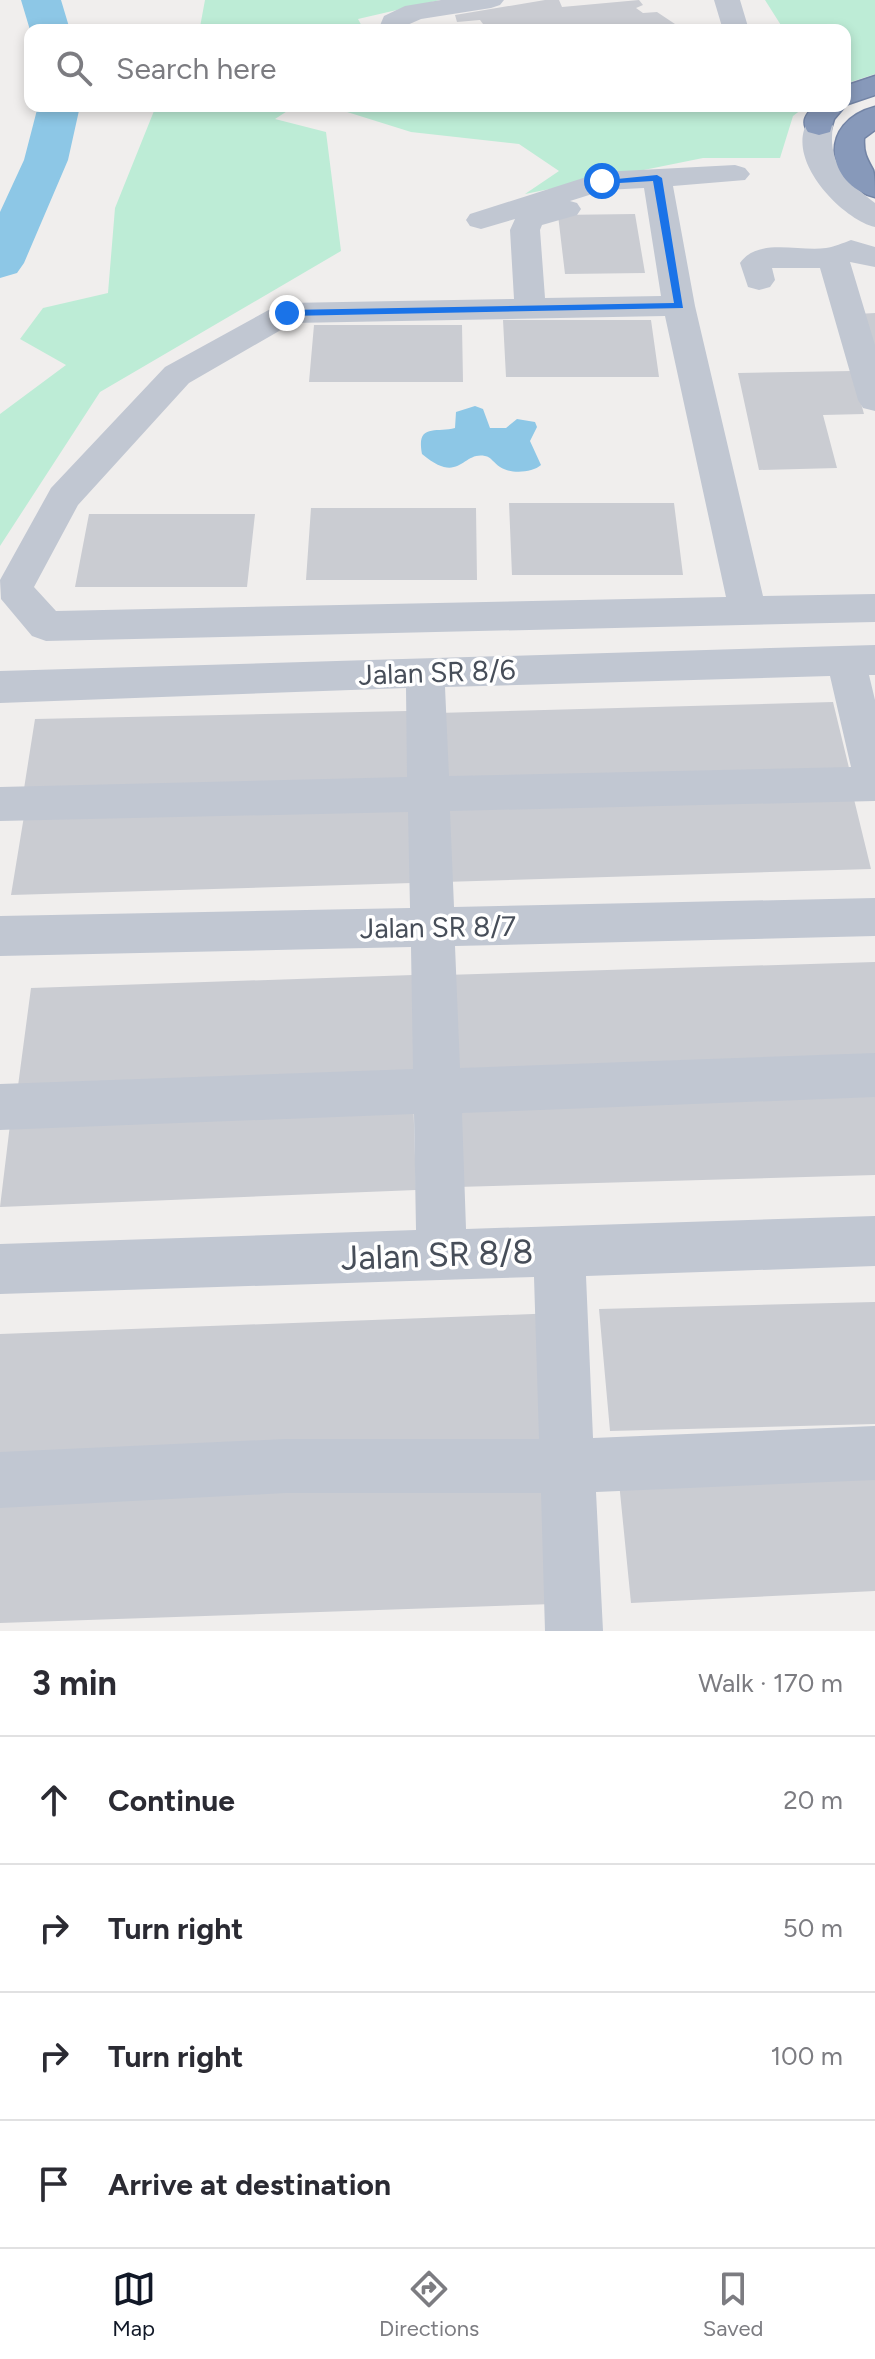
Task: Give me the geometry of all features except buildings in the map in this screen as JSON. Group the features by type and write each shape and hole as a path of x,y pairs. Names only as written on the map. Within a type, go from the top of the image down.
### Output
{"highway":[{"path":"851,94 875,85"},
{"path":"851,106 875,99"},
{"path":"875,116 850,135 848,149 853,165 875,188"}],"street":[{"path":"392,24 414,12 491,0"},
{"path":"727,0 734,24"},
{"path":"824,116 815,139 816,152 828,176 875,218"},
{"path":"481,220 602,181 735,174"},
{"path":"657,178 679,306 748,611"},
{"path":"530,307 525,230 530,219 593,202"},
{"path":"759,280 756,263 762,258 833,258 851,250 875,257"},
{"path":"833,258 875,400"},
{"path":"679,306 287,313 177,375 64,497 14,589 46,626 875,608"},
{"path":"0,804 875,784 860,660"},
{"name":"Jalan SR 8/6","path":"0,687 860,660"},
{"path":"425,672 442,1255"},
{"name":"Jalan SR 8/7","path":"0,936 875,917"},
{"path":"0,1107 875,1075"},
{"name":"Jalan SR 8/8","path":"0,1269 875,1241"},
{"path":"559,1251 574,1631"},
{"path":"0,1480 285,1466 568,1466 875,1453"}],"green space":[{"path":"205,0 440,0 358,19 361,24 201,24"},
{"path":"765,0 875,0 875,74 851,82 851,24 780,24"},
{"path":"154,112 286,112 275,119 326,132 341,251 100,392 0,546 0,414 66,365 20,339 43,308 108,293 115,208"},
{"path":"347,112 798,112 793,116 780,158 703,158 525,194 559,171 519,144 411,132"}],"water":[{"path":"475,406 483,409 490,428 506,428 517,419 535,422 537,427 530,441 541,465 515,472 500,467 487,457 477,456 459,465 445,467 422,454 421,444 425,433 455,428 456,412"}],"waterway":[{"path":"41,0 48,24"},
{"path":"0,263 46,160 58,112"}],"route":[{"path":"287,313 679,306 657,178 602,181"}]}
